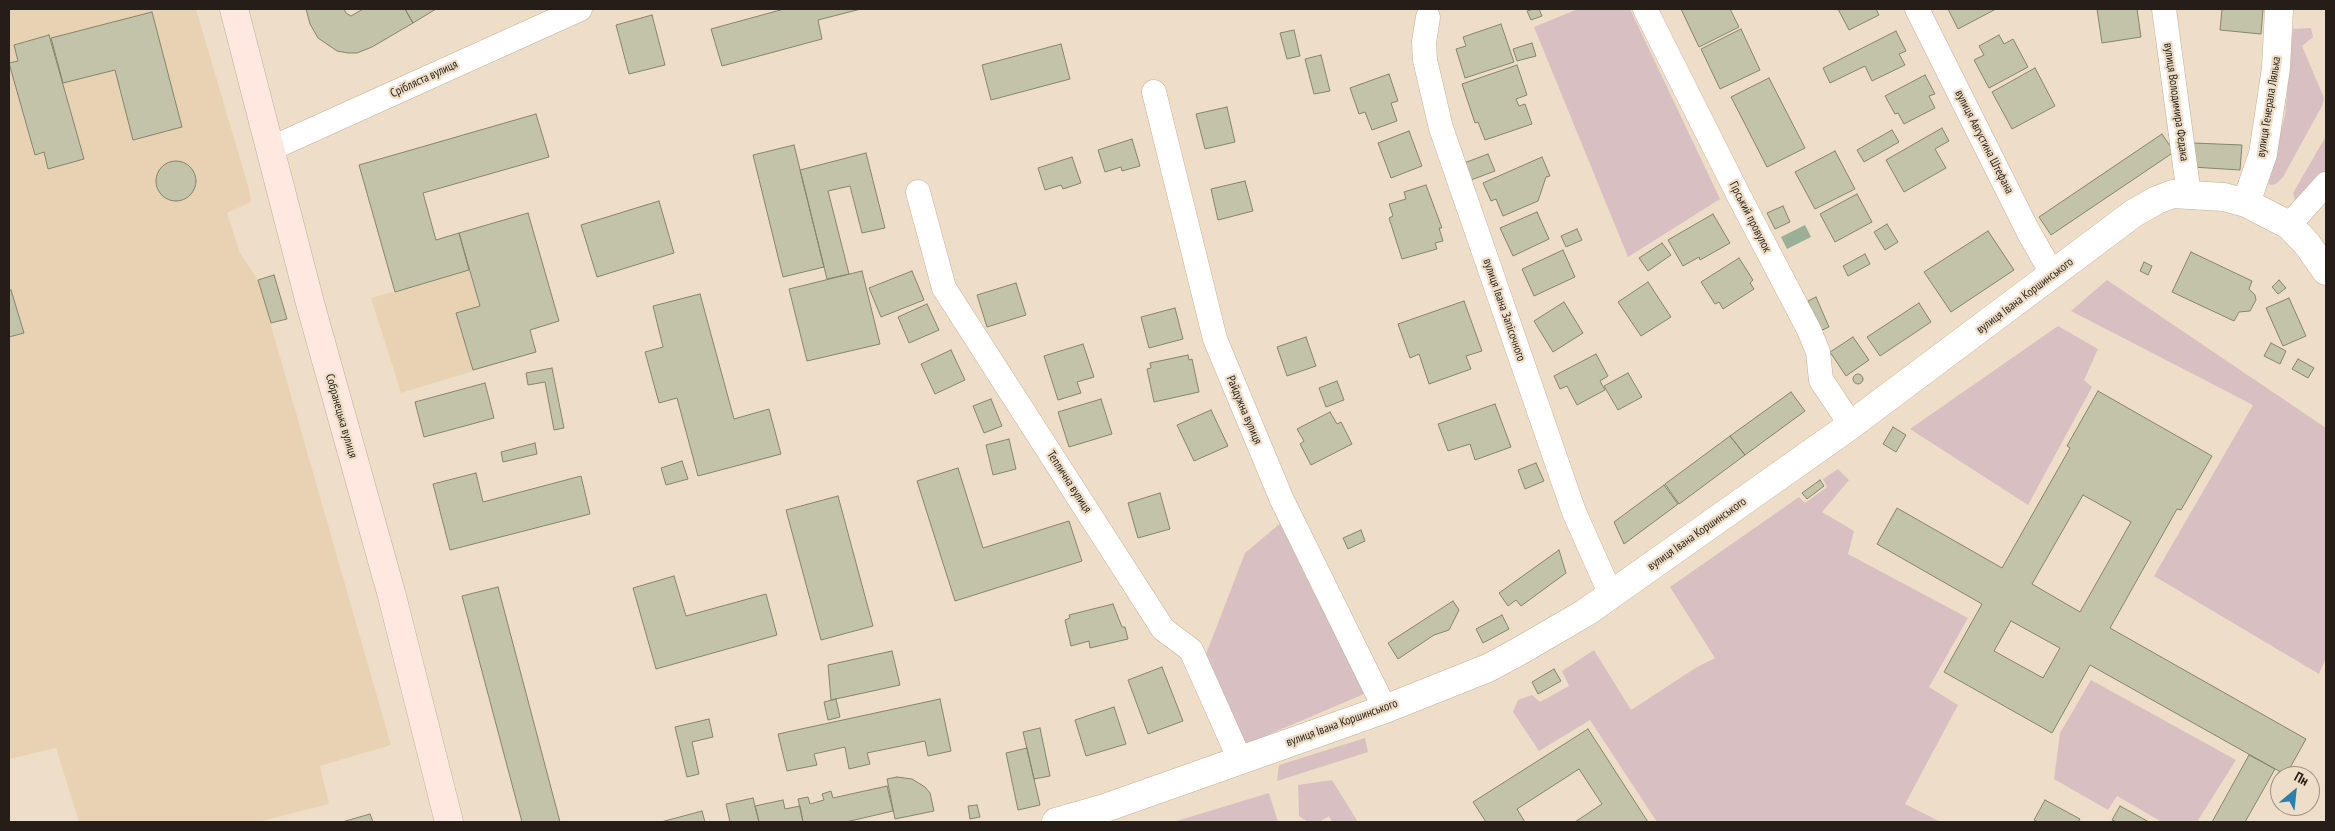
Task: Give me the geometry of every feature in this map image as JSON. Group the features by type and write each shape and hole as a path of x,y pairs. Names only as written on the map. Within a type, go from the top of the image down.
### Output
{"main road":[{"name":"Собранецька вулиця","path":"234,9 310,303 392,596 449,822"}],"street":[{"name":"Срібляста вулиця","path":"270,149 580,9"},
{"name":"Гірський провулок","path":"1645,9 1809,330 1818,352 1821,380 1851,425"},
{"name":"вулиця Августина Штефана","path":"1917,9 2028,230 2053,275"},
{"name":"вулиця Володимира Федака","path":"2164,9 2189,195"},
{"name":"вулиця Генерала Лялька","path":"2246,203 2263,154 2276,68 2279,9"},
{"name":"вулиця Івана Запісочного","path":"1428,18 1424,42 1425,60 1441,128 1574,512 1611,595"},
{"name":"Райдужна вулиця","path":"1154,92 1215,339 1282,500 1385,709"},
{"path":"2326,184 2289,224 2326,269"},
{"name":"Теплична вулиця","path":"918,192 944,288 1163,629 1192,650 1240,760"},
{"name":"вулиця Івана Коршинського","path":"1056,822 1105,808 1385,709 1496,664 1585,613 1611,595 1851,425 2134,213 2157,200 2173,194 2224,197 2246,203 2289,224"}],"shaded area":[{"path":"9,9 196,9 249,189 251,202 227,213 240,253 258,280 391,745 320,766 329,804 258,822 79,822 56,748 9,759"},
{"path":"1578,9 1630,9 1720,199 1628,257 1534,27"},
{"path":"2311,28 2313,37 2302,46 2324,98 2322,106 2283,177 2276,184 2270,185 2267,179 2285,116 2293,29"},
{"path":"2326,136 2326,179 2306,196 2295,200 2293,193"},
{"path":"528,213 559,321 530,330 536,352 401,393 371,298 469,270 459,233"},
{"path":"1805,225 1811,237 1787,249 1781,237"},
{"path":"2107,280 2326,428 2326,660 2319,674 2154,576 2253,405 2071,311"},
{"path":"2058,326 2098,349 2084,380 2092,387 2028,505 1910,429"},
{"path":"1838,469 1849,480 1822,512 1854,531 1848,554 1968,618 1929,687 1958,705 1905,804 1941,822 1657,822 1590,720 1539,751 1513,712 1518,700 1532,695 1540,702 1569,686 1562,671 1594,650 1631,710 1697,667 1715,658 1670,587 1799,497 1805,503 1827,487 1823,479"},
{"path":"1283,521 1364,694 1244,745 1205,657 1245,553"},
{"path":"2091,680 2236,760 2197,822 2162,822 2117,796 2108,810 2054,779 2060,733"},
{"path":"1365,738 1368,752 1277,781 1279,765"},
{"path":"1332,780 1358,822 1332,822 1329,816 1319,822 1308,822 1299,816 1298,785"},
{"path":"1269,793 1278,822 1173,822"}],"building":[{"path":"306,9 344,9 351,16 363,9 405,9 413,23 372,47 357,53 348,53 337,51 318,38 310,24"},
{"path":"405,9 436,9 413,23"},
{"path":"784,9 861,9 818,20 822,39 722,66 711,29"},
{"path":"1539,9 1542,16 1531,20 1527,11"},
{"path":"1681,9 1730,9 1739,27 1699,47"},
{"path":"1838,9 1876,9 1879,15 1849,30"},
{"path":"1948,9 1996,9 1958,29"},
{"path":"2097,9 2137,9 2141,37 2102,43"},
{"path":"2222,9 2263,9 2261,34 2220,30"},
{"path":"152,12 182,127 133,140 115,70 63,83 51,38"},
{"path":"652,15 665,65 629,74 616,25"},
{"path":"1501,24 1514,62 1465,78 1456,49 1466,46 1463,37"},
{"path":"1741,29 1760,70 1720,89 1701,49"},
{"path":"1294,30 1300,56 1287,59 1280,33"},
{"path":"1896,31 1906,51 1899,54 1905,65 1872,81 1865,66 1830,83 1823,68"},
{"path":"49,35 84,159 48,169 44,152 35,155 9,63 18,61 14,45"},
{"path":"1999,35 2004,44 2013,39 2028,67 1989,88 1974,60 1984,55 1979,46"},
{"path":"1532,43 1536,56 1517,61 1513,49"},
{"path":"1061,44 1070,79 991,100 982,65"},
{"path":"1321,55 1330,91 1314,94 1305,59"},
{"path":"1517,65 1527,95 1516,99 1519,106 1525,104 1532,124 1485,140 1478,122 1475,123 1462,84"},
{"path":"2035,68 2055,106 2012,129 1992,92"},
{"path":"1389,74 1398,101 1391,103 1397,121 1372,130 1365,112 1359,114 1350,88"},
{"path":"1925,75 1935,94 1929,96 1935,108 1904,124 1898,113 1895,114 1885,96"},
{"path":"1769,78 1805,148 1767,167 1731,97"},
{"path":"1227,107 1235,142 1205,149 1196,114"},
{"path":"536,114 549,157 423,193 436,240 459,233 469,270 395,292 359,165"},
{"path":"1942,128 1949,141 1935,149 1946,168 1904,192 1886,160"},
{"path":"1892,130 1899,142 1864,162 1857,150"},
{"path":"1409,131 1422,166 1391,178 1378,143"},
{"path":"2162,134 2174,152 2051,235 2039,217"},
{"path":"1132,139 1140,166 1122,171 1121,167 1105,172 1098,150"},
{"path":"2193,143 2242,145 2240,170 2192,167"},
{"path":"794,145 824,267 783,277 753,155"},
{"path":"1835,151 1855,189 1815,209 1795,172"},
{"path":"866,153 885,228 862,233 850,186 828,191 849,274 827,279 800,170"},
{"path":"1488,154 1495,171 1471,180 1464,163"},
{"path":"1072,157 1081,183 1063,189 1061,185 1045,190 1038,168"},
{"path":"1542,157 1550,176 1546,177 1538,201 1503,216 1496,199 1491,201 1483,183"},
{"path":"176,161 190,167 196,181 190,195 176,201 162,195 156,181 162,167"},
{"path":"1245,181 1253,211 1218,220 1211,189"},
{"path":"1426,185 1442,228 1439,228 1443,241 1435,243 1437,249 1402,259 1389,218 1393,216 1389,204 1406,199 1404,192"},
{"path":"1857,194 1872,222 1835,242 1820,214"},
{"path":"659,201 674,253 597,277 581,225"},
{"path":"1783,206 1790,222 1775,229 1767,213"},
{"path":"1537,212 1549,239 1513,256 1500,228"},
{"path":"528,213 559,321 530,330 536,352 473,370 456,313 480,306 459,233"},
{"path":"1713,214 1730,243 1700,260 1699,257 1683,266 1668,240"},
{"path":"1887,224 1898,242 1885,250 1874,232"},
{"path":"1577,229 1582,240 1566,247 1561,236"},
{"path":"1988,231 2014,270 1951,312 1924,272"},
{"path":"1662,243 1671,255 1648,271 1639,258"},
{"path":"1563,250 1575,277 1534,296 1522,269"},
{"path":"2191,252 2252,281 2249,289 2255,295 2256,300 2250,311 2239,312 2234,321 2172,292"},
{"path":"1865,254 1870,264 1848,276 1843,266"},
{"path":"1739,258 1753,280 1750,283 1754,289 1723,309 1719,302 1715,304 1701,282"},
{"path":"2144,262 2152,266 2148,275 2140,271"},
{"path":"862,271 880,344 807,361 789,289"},
{"path":"912,271 924,300 881,317 869,288"},
{"path":"274,275 287,319 271,323 258,280"},
{"path":"2279,280 2286,288 2278,294 2272,287"},
{"path":"1648,282 1671,317 1641,336 1618,302"},
{"path":"1016,283 1026,315 987,327 977,295"},
{"path":"11,290 24,333 9,337 9,291"},
{"path":"700,294 734,419 769,409 781,454 698,476 677,398 659,403 645,352 663,347 653,306"},
{"path":"1816,297 1829,327 1820,331 1808,301"},
{"path":"2289,298 2306,336 2283,346 2266,308"},
{"path":"1464,301 1482,351 1466,356 1471,369 1429,384 1419,354 1410,358 1398,324"},
{"path":"1564,302 1583,333 1553,352 1534,321"},
{"path":"1919,303 1931,322 1880,356 1867,337"},
{"path":"927,304 939,330 909,343 898,317"},
{"path":"1175,308 1183,339 1149,348 1141,317"},
{"path":"1306,337 1316,366 1287,376 1277,347"},
{"path":"1853,337 1869,360 1846,376 1830,352"},
{"path":"2271,343 2286,351 2280,364 2264,356"},
{"path":"1083,344 1094,377 1077,382 1081,393 1058,400 1044,356"},
{"path":"951,350 965,380 935,394 921,364"},
{"path":"1596,354 1608,376 1600,381 1605,390 1577,405 1567,386 1560,389 1554,376"},
{"path":"1188,355 1189,360 1192,359 1199,392 1154,402 1147,369 1151,368 1150,363"},
{"path":"2298,359 2314,368 2308,378 2292,369"},
{"path":"552,368 564,428 554,430 545,382 528,385 526,373"},
{"path":"1628,373 1642,397 1618,410 1604,386"},
{"path":"1856,374 1860,374 1863,379 1862,383 1856,384 1853,381 1853,377"},
{"path":"1337,381 1344,400 1326,407 1319,388"},
{"path":"485,383 494,418 424,437 415,402"},
{"path":"2098,391 2212,456 2181,510 2177,509 2110,628 2306,739 2291,766 2270,766 2090,665 2052,733 1944,672 1982,604 1877,544 1897,508 2002,568 2070,448 2067,446","holes":["2083,495 2131,522 2080,612 2032,584","2011,621 2060,648 2043,678 1994,651"]},
{"path":"1791,392 1805,411 1745,455 1730,436"},
{"path":"991,399 1002,426 984,433 973,406"},
{"path":"1101,399 1112,434 1069,447 1058,412"},
{"path":"1495,404 1511,447 1475,460 1470,444 1448,451 1438,424"},
{"path":"1211,410 1228,446 1194,461 1177,425"},
{"path":"1330,412 1337,424 1341,422 1352,444 1311,465 1300,444 1304,441 1297,429"},
{"path":"1893,427 1906,435 1896,452 1883,444"},
{"path":"1730,436 1745,455 1679,504 1665,484"},
{"path":"1009,439 1016,469 993,475 986,445"},
{"path":"535,443 537,454 503,462 501,452"},
{"path":"682,461 688,479 666,485 661,468"},
{"path":"1536,463 1544,481 1525,489 1518,470"},
{"path":"958,468 983,548 1069,521 1082,561 955,601 917,481"},
{"path":"476,473 483,502 581,476 590,514 450,550 433,484"},
{"path":"1820,480 1824,486 1807,499 1802,493"},
{"path":"1664,485 1678,504 1624,544 1614,522"},
{"path":"1160,493 1170,529 1138,538 1128,503"},
{"path":"838,496 873,626 821,640 786,510"},
{"path":"1361,530 1365,541 1348,549 1343,538"},
{"path":"1559,550 1566,573 1521,606 1516,600 1508,606 1499,593"},
{"path":"674,576 686,616 766,594 777,635 656,669 633,588"},
{"path":"498,587 560,822 522,822 462,596"},
{"path":"1453,601 1459,610 1449,630 1434,635 1398,659 1388,643"},
{"path":"1113,604 1122,627 1125,627 1128,639 1090,648 1089,641 1071,646 1065,620 1070,618 1069,615"},
{"path":"1502,615 1509,629 1483,643 1476,629"},
{"path":"892,651 900,685 831,700 828,665"},
{"path":"1162,667 1183,721 1148,734 1128,680"},
{"path":"1554,669 1561,681 1538,694 1532,682"},
{"path":"836,699 840,717 828,720 824,702"},
{"path":"940,699 951,751 928,756 925,741 867,753 870,764 849,769 845,747 814,754 817,765 787,771 778,734"},
{"path":"1114,707 1126,744 1086,756 1075,720"},
{"path":"709,719 713,737 692,742 699,774 687,777 675,727"},
{"path":"1040,728 1050,776 1034,779 1023,732"},
{"path":"1588,729 1648,822 1575,822 1602,804 1579,769 1517,809 1525,822 1486,822 1473,802"},
{"path":"1027,748 1040,805 1018,810 1006,753"},
{"path":"2249,755 2270,766 2270,778 2245,822 2212,822"},
{"path":"897,777 912,779 925,787 930,793 934,811 895,819 887,779"},
{"path":"887,786 893,811 846,822 803,822 798,799 808,797 810,804 824,800 822,794 831,791 833,798"},
{"path":"753,798 759,822 730,822 726,804"},
{"path":"783,800 785,809 800,806 803,822 759,822 755,806"},
{"path":"2045,800 2080,819 2078,822 2038,822 2034,820"},
{"path":"977,805 980,817 970,819 968,806"},
{"path":"2120,806 2149,822 2117,822 2112,820"},
{"path":"702,811 705,822 661,822"},
{"path":"370,814 373,822 342,822"}]}
